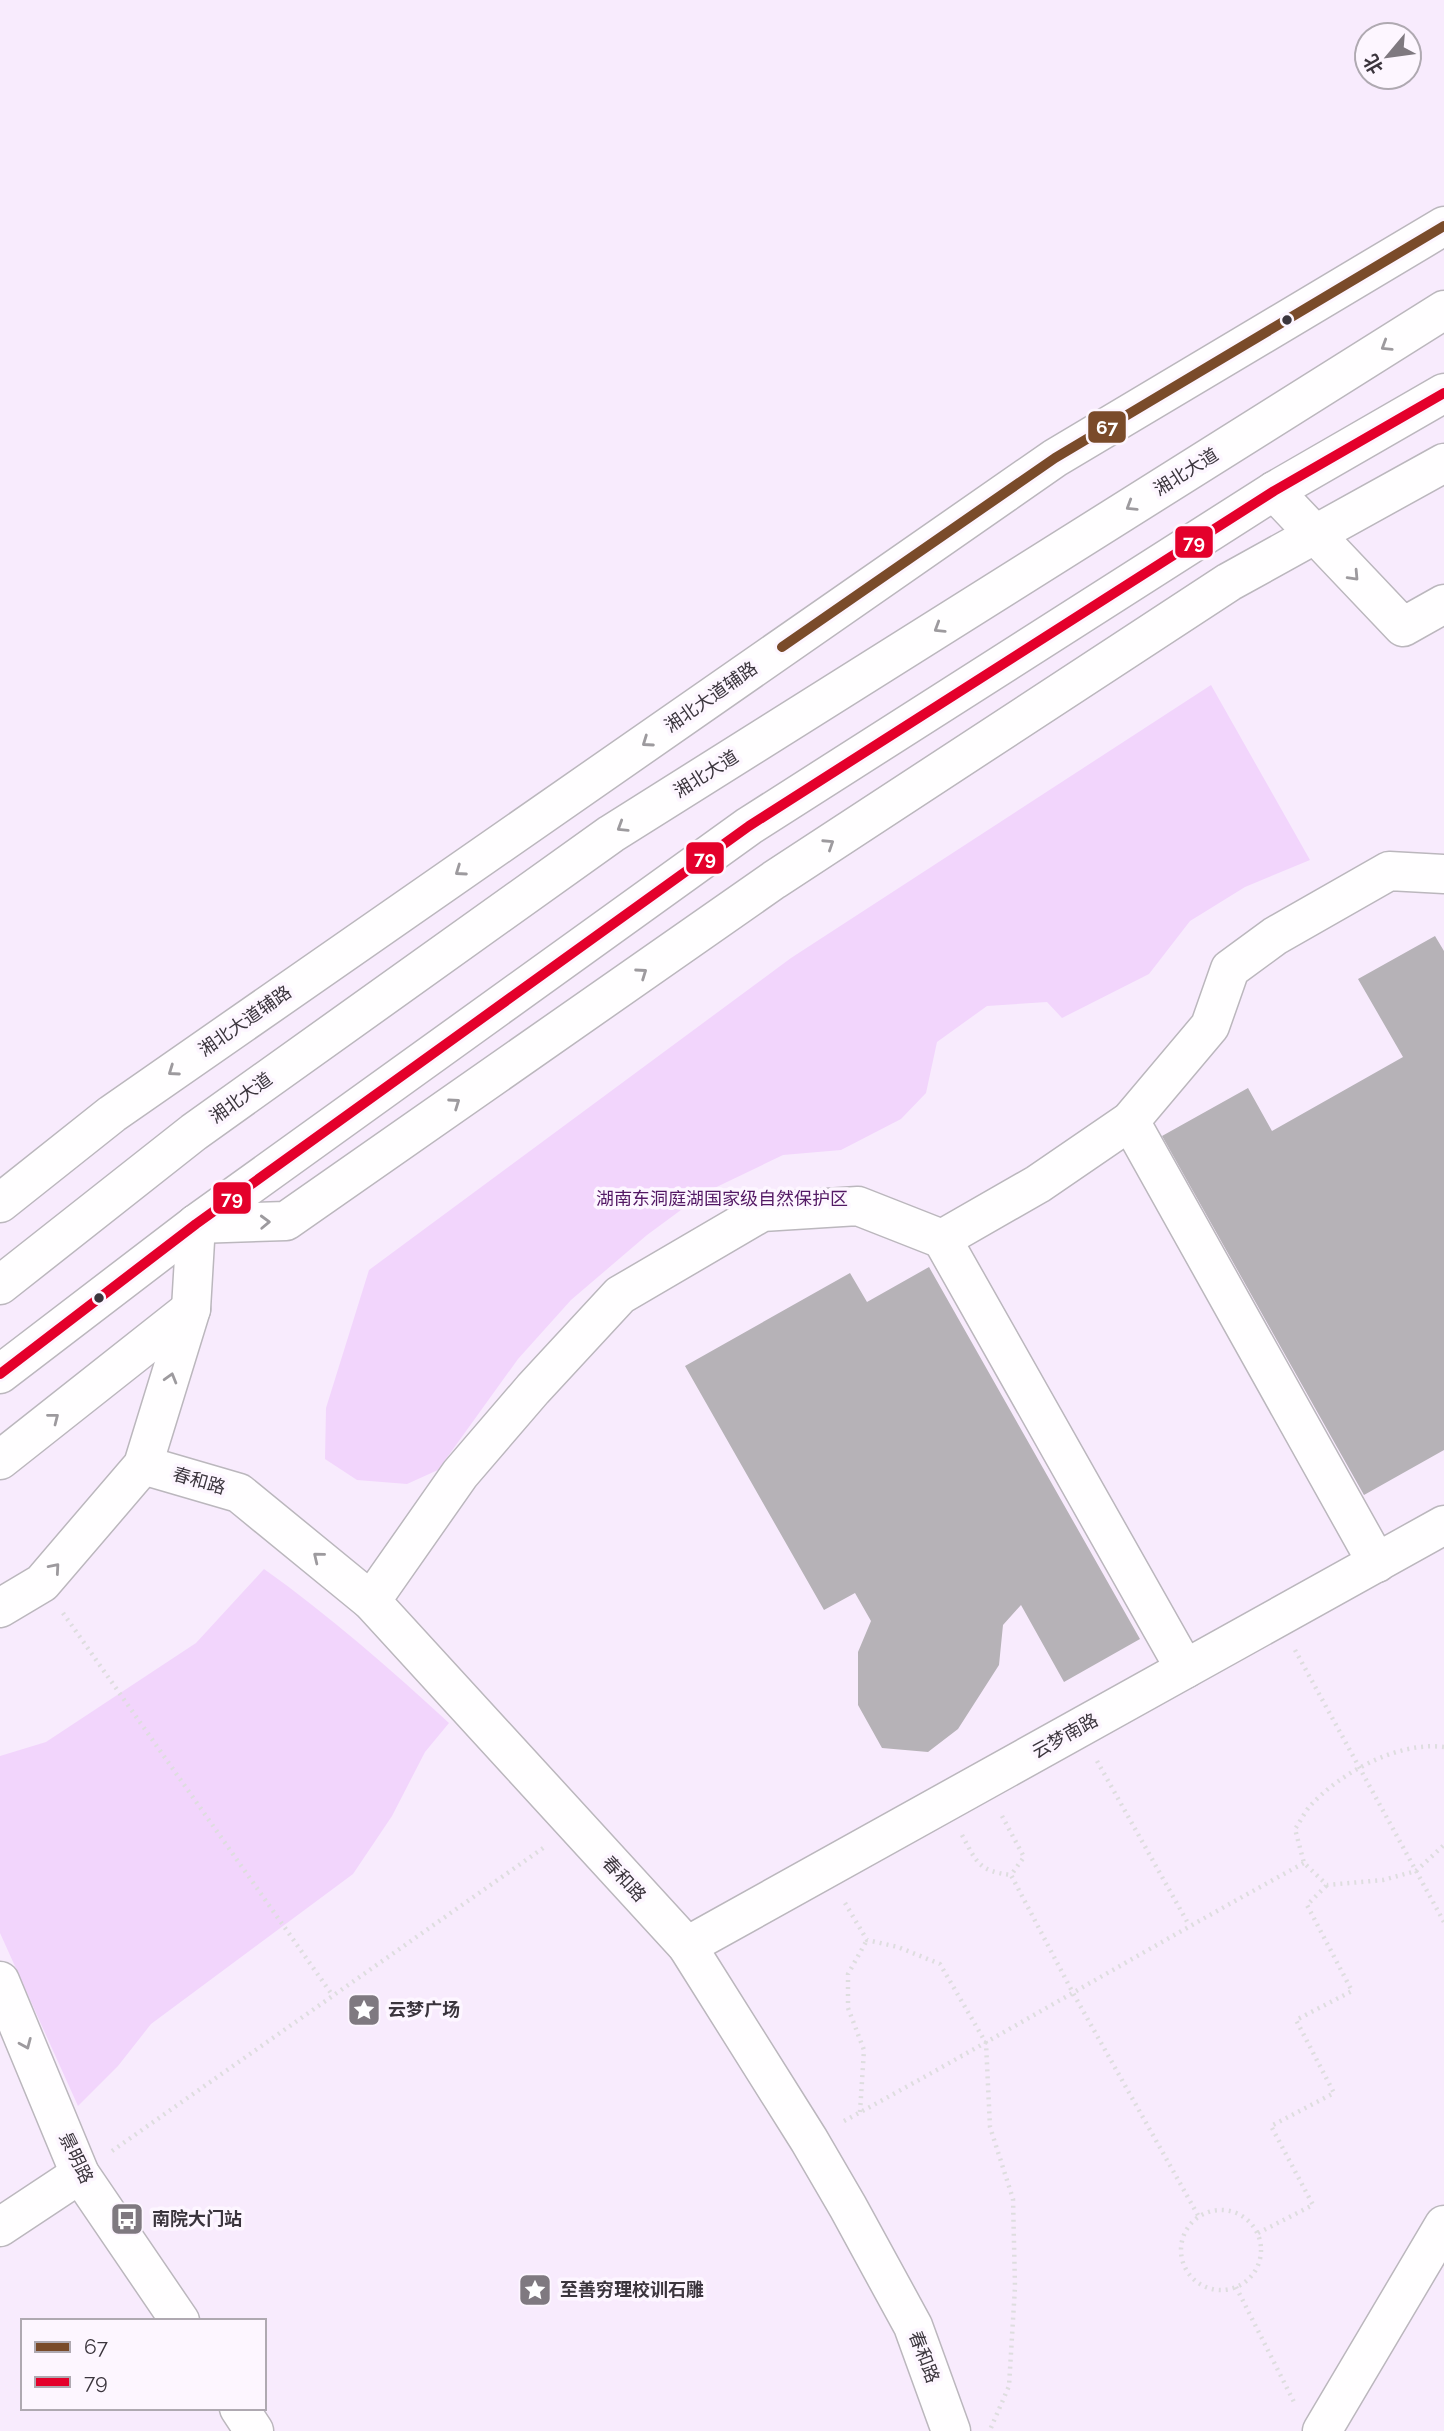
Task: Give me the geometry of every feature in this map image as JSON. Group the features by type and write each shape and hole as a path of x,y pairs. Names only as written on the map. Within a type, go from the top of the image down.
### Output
{"main road":[{"name":"湘北大道辅路","path":"0,1203 112,1114 1055,458 1444,226"},
{"name":"湘北大道","path":"0,1285 194,1132 611,834 1444,310"},
{"path":"0,1374 197,1224 749,826 1274,491 1444,393"},
{"path":"197,1224 286,1221 774,880 1229,582 1444,463"},
{"path":"1274,491 1403,627 1444,604"},
{"path":"942,1239 1038,1184 1130,1121 1210,1027 1230,969 1275,936 1389,871 1444,874"},
{"path":"1130,1121 1377,1563"},
{"path":"371,1601 460,1474 533,1389 620,1295 762,1212 858,1206 942,1239 1185,1669"},
{"path":"0,1608 42,1583 143,1465 191,1309 197,1224"},
{"path":"0,1460 191,1309"},
{"name":"春和路","path":"143,1465 239,1493 371,1601 687,1947 809,2140 913,2326 951,2431"},
{"name":"云梦南路","path":"687,1947 1444,1525"},
{"name":"景明路","path":"0,1981 80,2174 179,2319"},
{"path":"0,2227 80,2174"},
{"path":"1310,2419 1444,2225"},
{"path":"240,2410 254,2431"}],"path":[{"path":"42,1583 333,1996"},
{"path":"1277,1618 1444,1923"},
{"path":"1079,1728 1189,1925"},
{"path":"1327,1885 1304,1863 1295,1829 1308,1808 1336,1783 1402,1749 1433,1745 1444,1747"},
{"path":"983,1782 1024,1857 1012,1875"},
{"path":"945,1803 977,1864 991,1873 1012,1875"},
{"path":"80,2174 575,1826"},
{"path":"1258,2233 1313,2205 1271,2126 1334,2093 1296,2020 1352,1991 1307,1905 1327,1885 1383,1880 1416,1871 1444,1845"},
{"path":"809,2140 1304,1863"},
{"path":"826,1869 867,1940 898,1947 940,1964 986,2043 990,2127 1013,2199 1015,2287 1009,2386 990,2431"},
{"path":"1012,1875 1073,1993 1199,2217"},
{"path":"860,2112 864,2050 848,2008 848,1974 867,1940"},
{"path":"1215,2209 1228,2210 1251,2222 1258,2233 1261,2259 1247,2281 1222,2290 1197,2282 1187,2272 1182,2260 1181,2245 1192,2221 1199,2217 1215,2209"},
{"path":"1236,2287 1310,2419"}],"green space":[{"name":"湖南东洞庭湖国家级自然保护区","path":"0,0 1444,0 1444,2431 0,2431"}],"shaded area":[{"path":"1211,685 1310,860 1245,887 1190,921 1149,974 1062,1018 1047,1002 987,1006 937,1042 926,1093 901,1119 841,1150 783,1155 704,1193 647,1235 571,1300 518,1359 438,1470 407,1484 357,1480 325,1459 326,1408 369,1270 791,958"},
{"path":"264,1569 359,1643 449,1723 425,1752 392,1816 353,1874 151,2024 118,2066 78,2106 0,1933 0,1756 46,1742 196,1643"}],"building":[{"path":"1435,936 1444,951 1444,1450 1364,1495 1162,1136 1248,1088 1272,1131 1403,1057 1358,979"},
{"path":"929,1267 1140,1639 1064,1682 1021,1605 1003,1625 999,1665 958,1729 928,1752 882,1748 858,1705 858,1652 871,1621 855,1593 824,1610 685,1366 850,1273 867,1302"}],"transit line":[{"name":"67","path":"782,647 1055,458 1444,226"},
{"name":"79","path":"0,1374 196,1224 749,826 1274,491 1444,393"}],"place":[{"name":"云梦广场","path":"364,2010"},
{"name":"南院大门站","path":"127,2219"},
{"name":"至善穷理校训石雕","path":"535,2290"}]}
